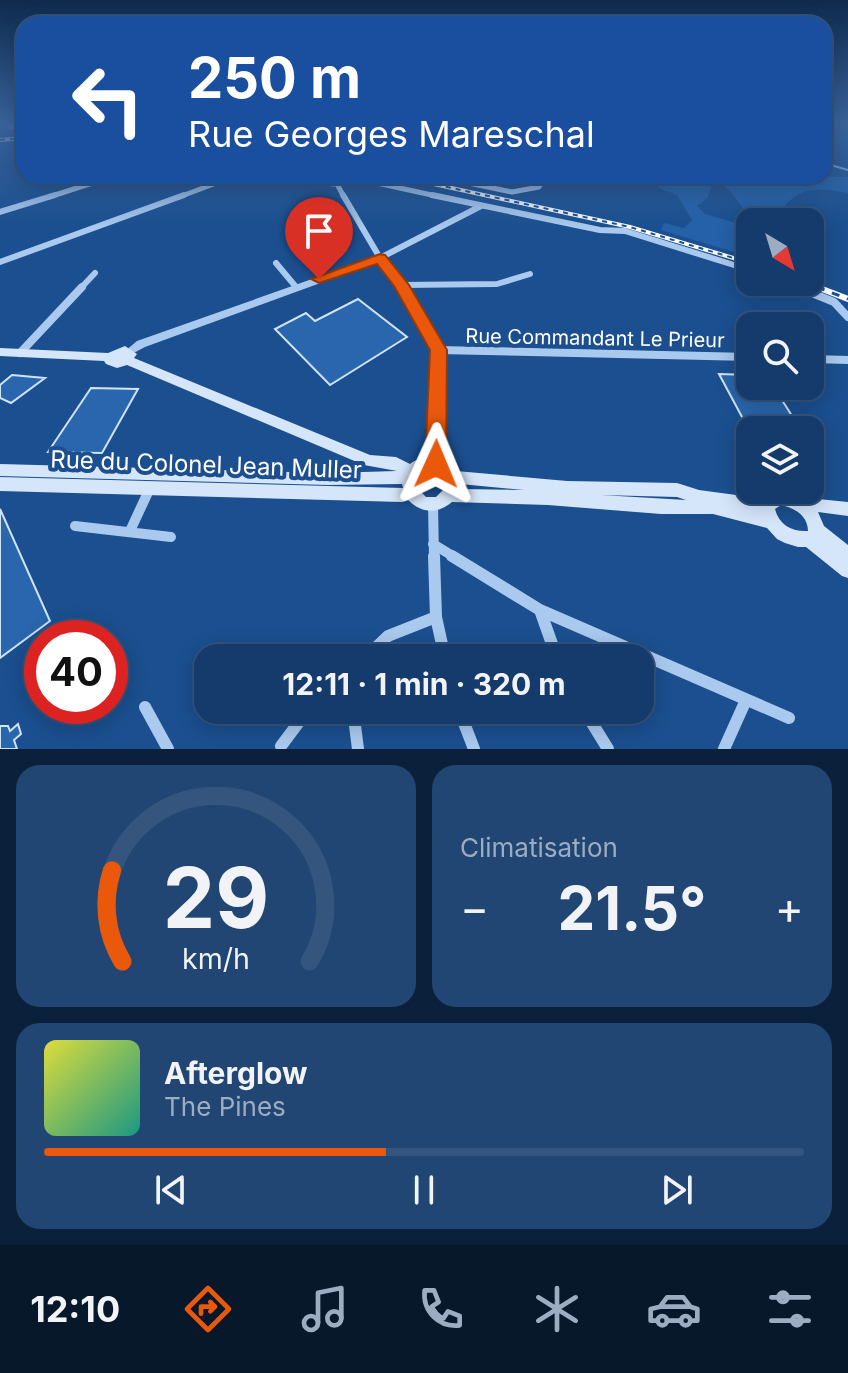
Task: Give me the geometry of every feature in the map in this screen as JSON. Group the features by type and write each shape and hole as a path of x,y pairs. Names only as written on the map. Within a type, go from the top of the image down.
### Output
{"main road":[{"path":"0,352 110,357 114,364 129,356 369,461 396,463 411,481 420,501 433,504 449,495 713,507 769,514"},
{"path":"411,481 422,464 436,464 446,468 452,477 453,486 449,495"},
{"name":"Rue du Colonel Jean Muller","path":"0,470 411,481"},
{"path":"452,477 567,488 677,490 692,497 744,499 769,514 789,537 814,530 821,515 848,509"},
{"name":"Rue du Colonel Jean Muller","path":"0,484 402,495 411,481"},
{"path":"769,514 775,504"},
{"path":"799,504 814,530 848,570"},
{"path":"806,504 848,509"},
{"path":"814,530 848,555"}],"street":[{"path":"0,212 89,184"},
{"path":"0,262 213,184"},
{"path":"337,184 438,350 436,464"},
{"path":"381,184 600,230 625,231 736,266"},
{"path":"478,184 520,192 541,184"},
{"path":"129,356 141,344 380,258 481,206"},
{"path":"276,263 296,287"},
{"path":"20,353 95,273"},
{"path":"401,285 497,284 530,274"},
{"path":"818,296 830,301 848,317"},
{"name":"Rue Commandant Le Prieur","path":"438,350 736,357"},
{"path":"824,359 848,360"},
{"path":"130,531 151,487"},
{"path":"433,504 436,617 442,644"},
{"path":"75,526 130,531 141,537 171,537"},
{"path":"433,544 540,610 789,718"},
{"path":"540,610 552,644"},
{"path":"379,644 403,627 436,617"},
{"path":"724,749 746,700"},
{"path":"145,707 168,749"},
{"path":"281,746 298,724"},
{"path":"355,724 358,749"},
{"path":"464,724 474,749"},
{"path":"593,724 608,749"}],"shaded area":[{"path":"832,177 848,177 848,193 813,190 797,195 784,208 743,208 721,184 832,184"},
{"path":"657,184 705,184 711,187 708,197 697,206 705,214 736,223 736,253 661,230 664,223 684,228 692,220 677,195 659,188"}],"building":[{"path":"358,299 407,337 330,385 275,329 306,313 315,321"},
{"path":"719,374 736,375 736,400 782,400 792,416 742,416"},
{"path":"12,375 45,378 11,403 0,398 0,385"},
{"path":"91,388 138,389 102,453 48,452"},
{"path":"0,509 50,620 24,620 24,640 0,658"},
{"path":"18,724 21,734 14,740 17,749 0,749 0,726 8,726 10,731"}],"waterway":[{"path":"832,165 848,170"}],"railway":[{"path":"434,184 630,227 736,259"},
{"path":"824,290 848,299"}],"route":[{"path":"319,279 380,258 401,285 438,350 436,464"}]}
